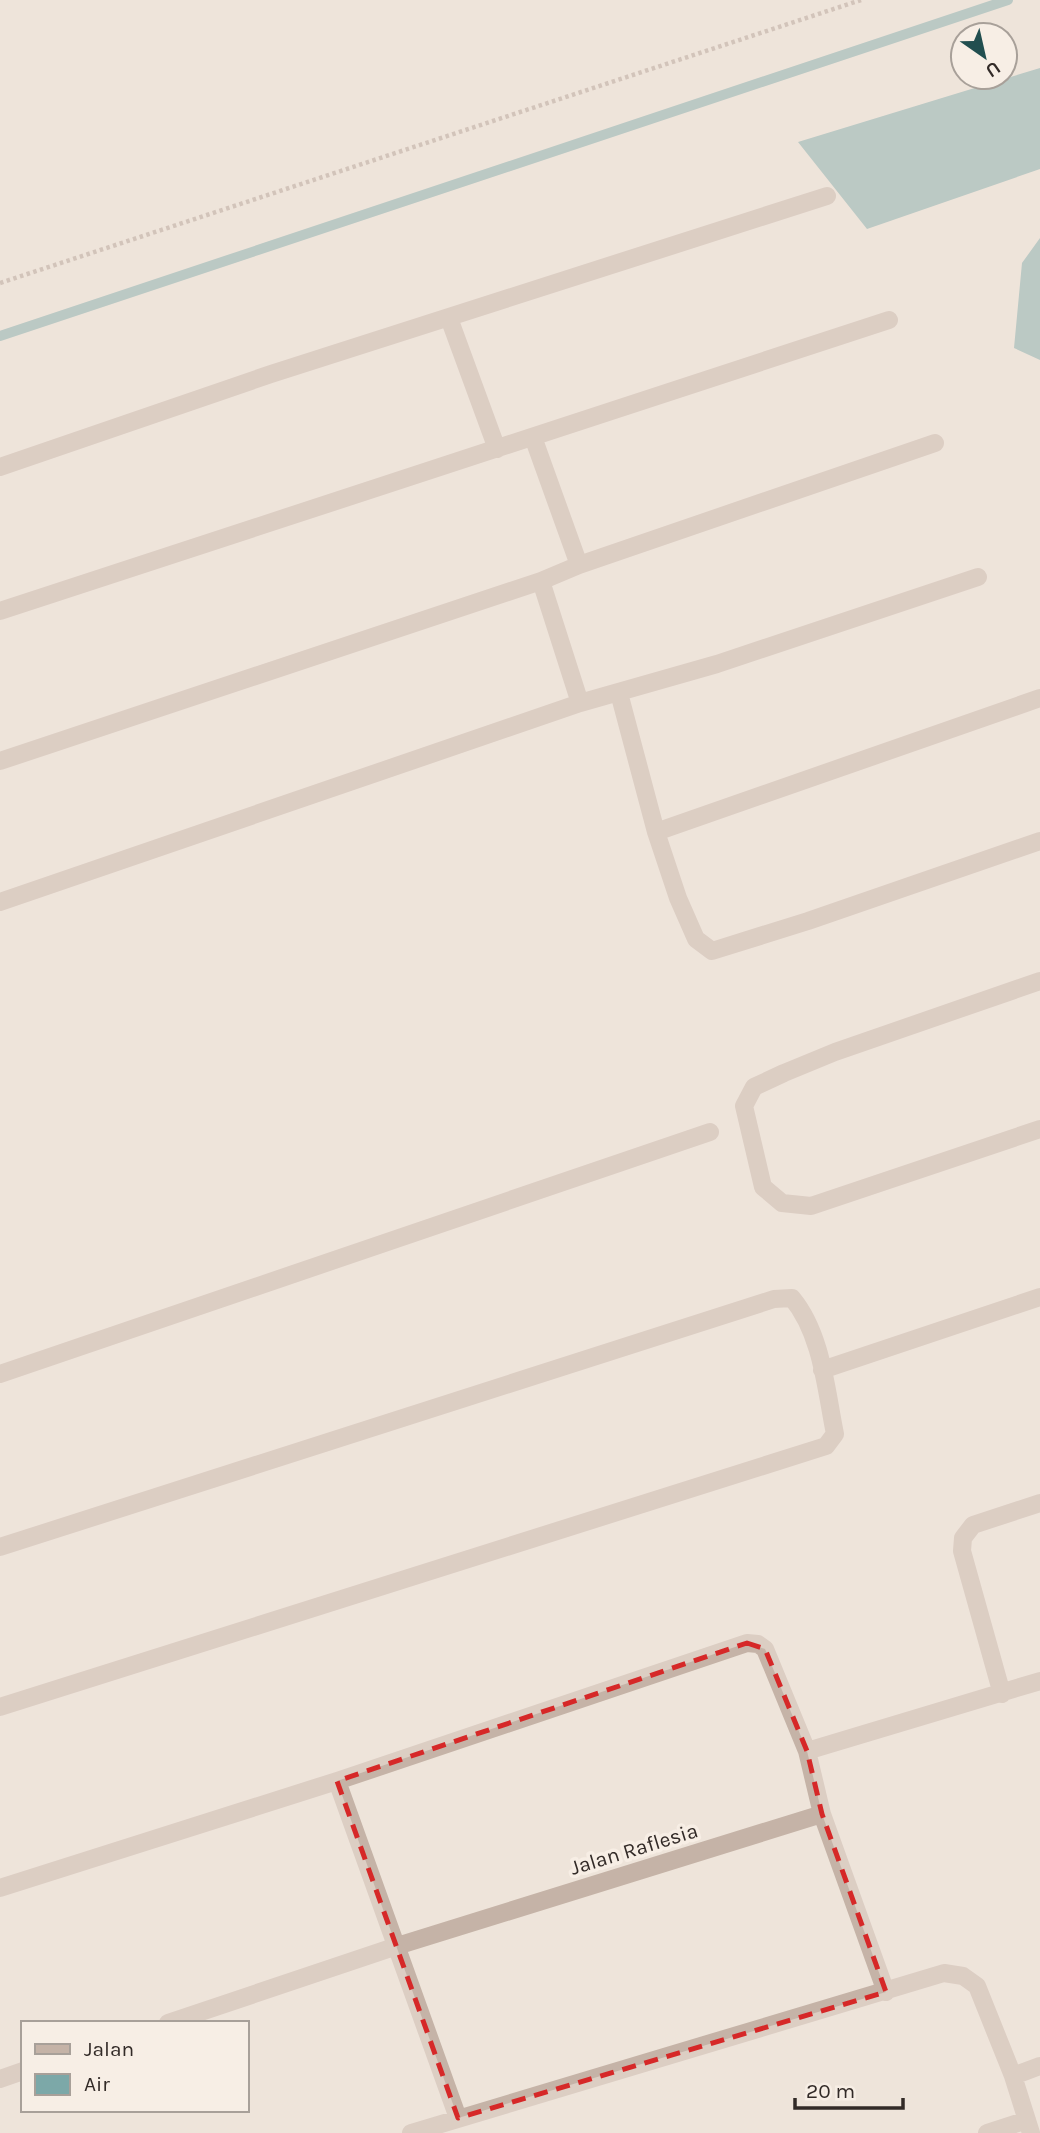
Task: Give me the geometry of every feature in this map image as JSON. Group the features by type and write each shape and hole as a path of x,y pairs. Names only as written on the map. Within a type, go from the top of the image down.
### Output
{"street":[{"path":"0,467 271,374 827,196"},
{"path":"449,318 497,449"},
{"path":"0,611 889,320"},
{"path":"533,437 579,565"},
{"path":"0,761 541,581 579,565 935,443"},
{"path":"0,902 580,704 718,664 978,577"},
{"path":"541,581 580,704"},
{"path":"619,694 656,832 678,898 696,939 712,951 1040,841"},
{"path":"656,832 1040,698"},
{"path":"1040,981 835,1052 784,1073 754,1087 744,1106 763,1187 782,1203 811,1206 1040,1129"},
{"path":"0,1374 710,1132"},
{"path":"822,1370 1040,1297"},
{"path":"0,1547 774,1298 792,1298 805,1314 822,1370 835,1434 826,1446 0,1707"},
{"path":"1002,1694 962,1551 963,1538 973,1525 1040,1503"},
{"path":"0,1888 337,1781 747,1643 758,1644 765,1649 807,1751 822,1814 886,1992"},
{"path":"807,1751 1040,1681"},
{"path":"337,1781 458,2118"},
{"name":"Jalan Raflesia","path":"173,2021 397,1946 822,1814"},
{"path":"411,2133 944,1973 963,1976 977,1986 1013,2076 1029,2127 987,2133"},
{"path":"1013,2076 1040,2066"},
{"path":"0,2079 21,2072"}],"path":[{"path":"0,283 861,0"}],"highlighted area":[{"path":"747,1643 765,1649 807,1751 822,1814 886,1992 458,2118 337,1781"}],"water":[{"path":"1040,68 1040,169 867,229 798,142 965,91 1019,91 1019,74"},
{"path":"1040,238 1040,360 1014,348 1022,263"}],"waterway":[{"path":"0,336 1008,0"}]}
